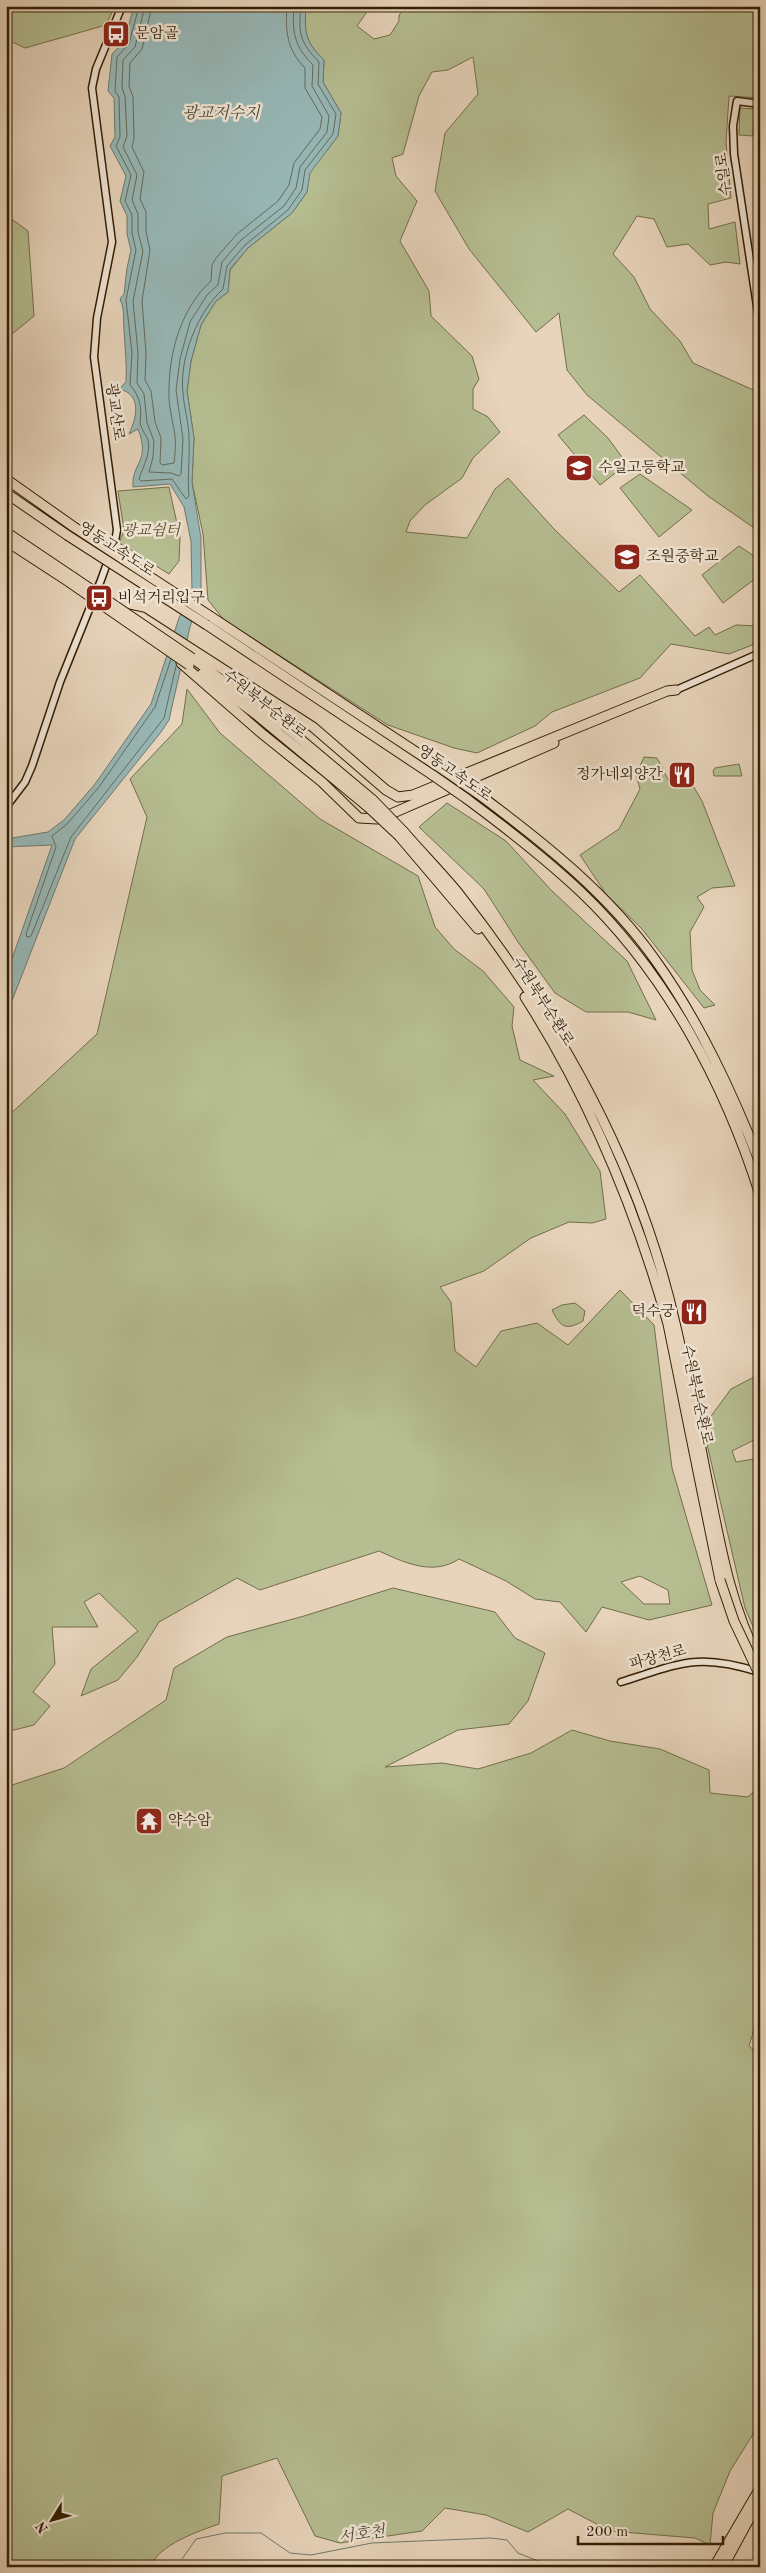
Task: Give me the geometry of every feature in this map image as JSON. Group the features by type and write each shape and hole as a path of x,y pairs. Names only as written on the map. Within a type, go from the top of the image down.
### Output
{"highway":[{"name":"영동고속도로","path":"6,479 467,799 523,840 582,893 647,966 685,1026 721,1092 750,1162 760,1195"},
{"name":"영동고속도로","path":"6,492 67,535 209,620 477,793 528,831 587,883 618,915 656,960 695,1024 729,1087 760,1162"},
{"name":"수원북부순환로","path":"6,532 151,637 191,661"},
{"name":"수원북부순환로","path":"6,541 127,614 287,728 371,803 458,893 515,970 566,1051 595,1102 620,1153 638,1197 653,1261 661,1283 668,1324 723,1579 734,1621 760,1676"},
{"path":"191,661 260,732 322,782 359,818 377,819 676,690"},
{"path":"191,661 313,727 398,798 414,795 667,691 676,690"},
{"name":"수원북부순환로","path":"723,1579 760,1662"},
{"path":"723,2567 727,2551 760,2488"},
{"path":"714,2567 727,2551 760,2499"}],"street":[{"name":"광교산로","path":"6,807 26,782 60,682 115,541 115,512 94,357 98,318 112,242 92,88 96,69 122,6"},
{"name":"수일로","path":"760,104 737,101 733,126 734,154 760,326"},
{"path":"676,690 760,653"},
{"name":"파장천로","path":"621,1682 674,1664 703,1660 719,1661 760,1672"}],"green space":[{"path":"6,6 115,6 106,25 25,48 6,39"},
{"path":"306,6 371,6 357,26 374,39 390,35 399,21 399,15 407,6 760,6 760,98 729,96 726,142 731,198 708,204 709,229 735,222 740,264 726,262 710,265 688,244 667,247 654,219 637,216 613,254 634,277 650,309 680,341 693,363 760,393 760,532 708,496 587,395 567,370 559,313 536,332 469,249 435,191 445,133 478,94 473,57 448,70 432,72 419,96 403,154 392,158 396,176 417,201 400,241 429,291 431,316 472,356 479,379 473,389 473,409 488,417 500,432 473,458 462,478 425,505 410,521 406,532 467,538 495,489 508,478 554,529 619,592 640,575 695,636 709,627 715,635 736,625 759,626 760,642 729,654 671,644 640,678 552,712 535,726 477,753 454,748 388,725 224,620 208,600 203,534 192,482 194,438 187,391 191,361 201,325 216,301 228,292 230,270 248,248 292,213 307,192 309,173 338,136 341,113 323,82 324,60 313,48 307,36 305,23"},
{"path":"740,108 755,109 753,136 739,135"},
{"path":"6,215 28,231 34,316 6,339"},
{"path":"584,415 608,438 627,464 600,485 558,435"},
{"path":"640,474 692,510 659,537 620,488"},
{"name":"광교쉼터","path":"169,487 180,537 179,561 169,574 119,543 124,530 118,491"},
{"path":"739,546 760,560 760,575 723,603 702,575"},
{"path":"187,689 220,733 320,819 418,876 435,927 454,949 483,971 514,1007 512,1026 520,1060 554,1076 533,1080 565,1114 600,1171 606,1219 592,1223 569,1222 531,1238 484,1271 440,1287 451,1302 455,1351 476,1367 501,1331 537,1323 568,1345 620,1290 654,1325 672,1468 712,1605 649,1620 602,1607 586,1632 560,1602 535,1599 506,1581 459,1559 439,1567 419,1566 379,1551 260,1590 237,1578 159,1622 137,1657 118,1680 81,1696 91,1669 138,1631 99,1593 84,1602 98,1627 52,1627 55,1664 33,1692 50,1706 34,1725 6,1732 6,1118 97,1034 147,817 130,779 182,724","holes":["640,1576 668,1590 670,1604 644,1604 621,1582"]},
{"path":"644,757 657,758 669,781 692,784 702,801 735,886 712,888 697,897 704,907 690,932 692,970 700,990 715,1005 704,1008 642,929 606,894 580,855 619,829 640,789 636,775"},
{"path":"739,764 742,776 714,776 713,771 715,768"},
{"path":"447,803 506,841 551,890 627,961 656,1020 628,1012 586,1012 555,993 518,942 484,889 419,827"},
{"path":"575,1303 585,1311 583,1321 572,1326 564,1326 552,1310 562,1305"},
{"path":"760,1374 760,1437 732,1451 736,1462 760,1458 760,1488 758,1490 760,1495 760,1631 754,1629 745,1608 703,1427 731,1389"},
{"path":"393,1588 495,1612 515,1638 545,1653 528,1701 509,1724 458,1730 385,1767 442,1763 478,1769 531,1753 572,1730 610,1741 660,1749 709,1770 710,1793 748,1797 760,1785 760,2010 749,2046 760,2055 760,2423 730,2471 713,2513 710,2545 695,2538 610,2531 568,2509 528,2532 486,2515 445,2508 422,2531 340,2543 315,2536 277,2458 222,2476 219,2524 190,2535 170,2546 161,2552 151,2567 6,2567 6,1787 64,1768 166,1700 174,1668 227,1637 304,1616"}],"water":[{"name":"광교저수지","path":"134,6 306,6 305,23 307,36 313,48 324,60 323,82 341,113 338,136 310,173 307,192 292,213 248,248 230,269 228,292 216,301 201,325 191,361 187,391 194,438 192,482 201,538 201,594 190,627 169,720 75,839 6,1016 6,976 52,845 6,847 6,839 48,832 64,820 95,784 151,704 179,618 192,591 191,541 184,507 170,484 133,487 135,472 142,456 141,440 138,429 129,434 135,414 136,407 134,401 126,392 119,389 126,382 123,311 120,299 124,294 131,250 127,234 127,216 120,201 126,176 110,146 115,137 114,98 108,91 112,54 124,42"}],"waterway":[{"name":"서호천","path":"182,2559 196,2539 225,2533 261,2533 290,2553 311,2555 372,2543 491,2538 507,2540 518,2553 553,2567"}],"place":[{"name":"문암골","path":"116,34"},
{"name":"수일고등학교","path":"579,468"},
{"name":"조원중학교","path":"627,557"},
{"name":"비석거리입구","path":"99,598"},
{"name":"정가네외양간","path":"682,775"},
{"name":"덕수궁","path":"694,1312"},
{"name":"약수암","path":"149,1821"}]}
